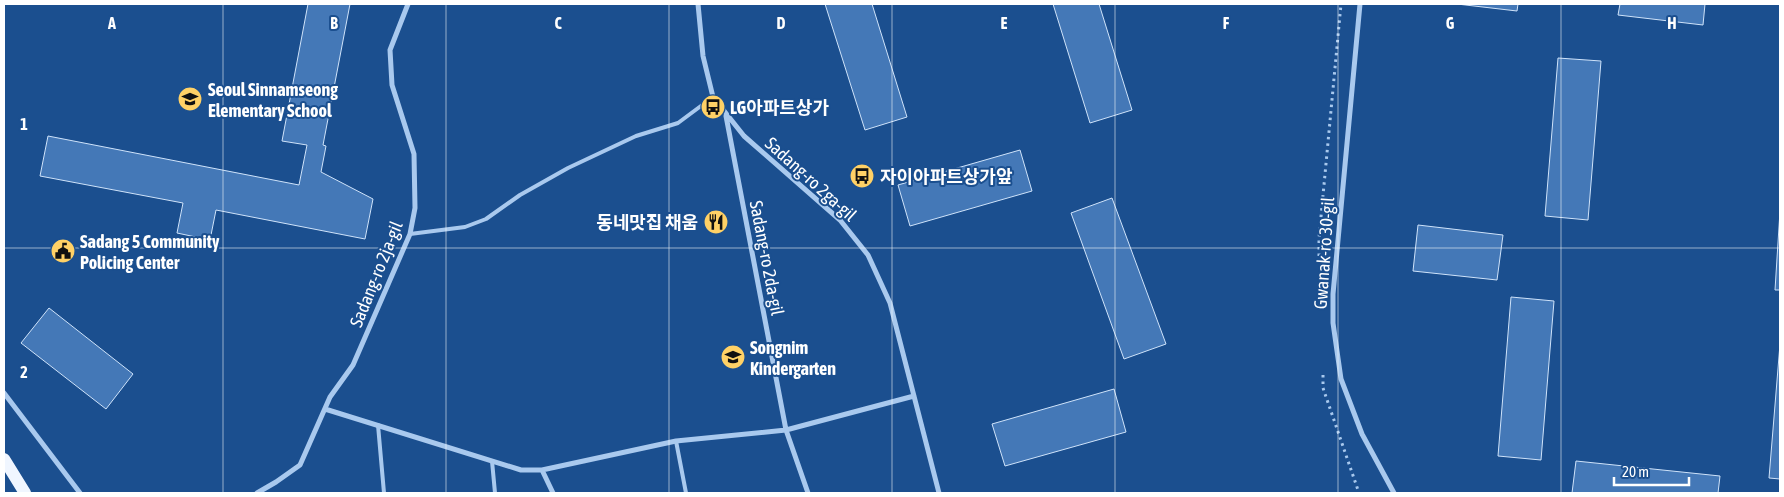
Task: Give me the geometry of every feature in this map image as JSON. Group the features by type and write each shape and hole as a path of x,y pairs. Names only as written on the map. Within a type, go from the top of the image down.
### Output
{"main road":[{"path":"4,459 25,493"}],"street":[{"name":"Sadang-ro 2ja-gil","path":"257,493 276,482 300,464 330,397 353,365 410,234 415,208 414,154 392,85 390,50 408,4"},
{"name":"Sadang-ro 2ga-gil","path":"698,4 703,56 713,97 744,136 840,220 868,255 890,303 939,493"},
{"name":"Gwanak-ro 30-gil","path":"1360,4 1333,294 1334,323 1341,379 1362,434 1394,493"},
{"name":"Sadang-ro 2da-gil","path":"725,114 786,430 808,493"},
{"path":"4,393 80,493"},
{"path":"325,409 521,470 542,470 676,441 786,430 914,396"},
{"path":"542,470 553,493"}],"lane":[{"path":"410,234 465,227 486,219 520,195 568,168 636,136 678,124 713,97"},
{"path":"378,425 384,493"},
{"path":"676,441 686,493"},
{"path":"492,461 495,493"}],"building":[{"path":"308,4 350,4 323,145 326,146 321,172 373,199 365,239 216,210 210,240 177,233 183,203 40,176 48,136 299,185 307,145 282,141"},
{"path":"825,4 872,4 907,117 865,130"},
{"path":"1053,4 1099,4 1132,110 1090,123"},
{"path":"1457,4 1518,4 1517,11"},
{"path":"1620,4 1705,4 1703,25 1618,15"},
{"path":"1558,58 1601,61 1588,220 1545,216"},
{"path":"1020,150 1032,191 910,226 898,185"},
{"path":"1112,198 1166,344 1124,359 1071,213"},
{"path":"1780,211 1780,290 1775,290"},
{"path":"1418,225 1503,235 1497,280 1413,271"},
{"path":"1511,297 1554,301 1541,460 1498,456"},
{"path":"49,308 133,374 106,409 21,343"},
{"path":"1780,344 1780,479 1769,478"},
{"path":"1114,389 1126,432 1005,466 992,424"},
{"path":"1576,461 1720,476 1718,493 1572,493"}],"place":[{"name":"Seoul Sinnamseong Elementary School","path":"190,99"},
{"name":"LG아파트상가","path":"713,107"},
{"name":"자이아파트상가앞","path":"862,176"},
{"name":"동네맛집 채움","path":"716,222"},
{"name":"Sadang 5 Community Policing Center","path":"63,251"},
{"name":"Songnim Kindergarten","path":"733,357"}]}
